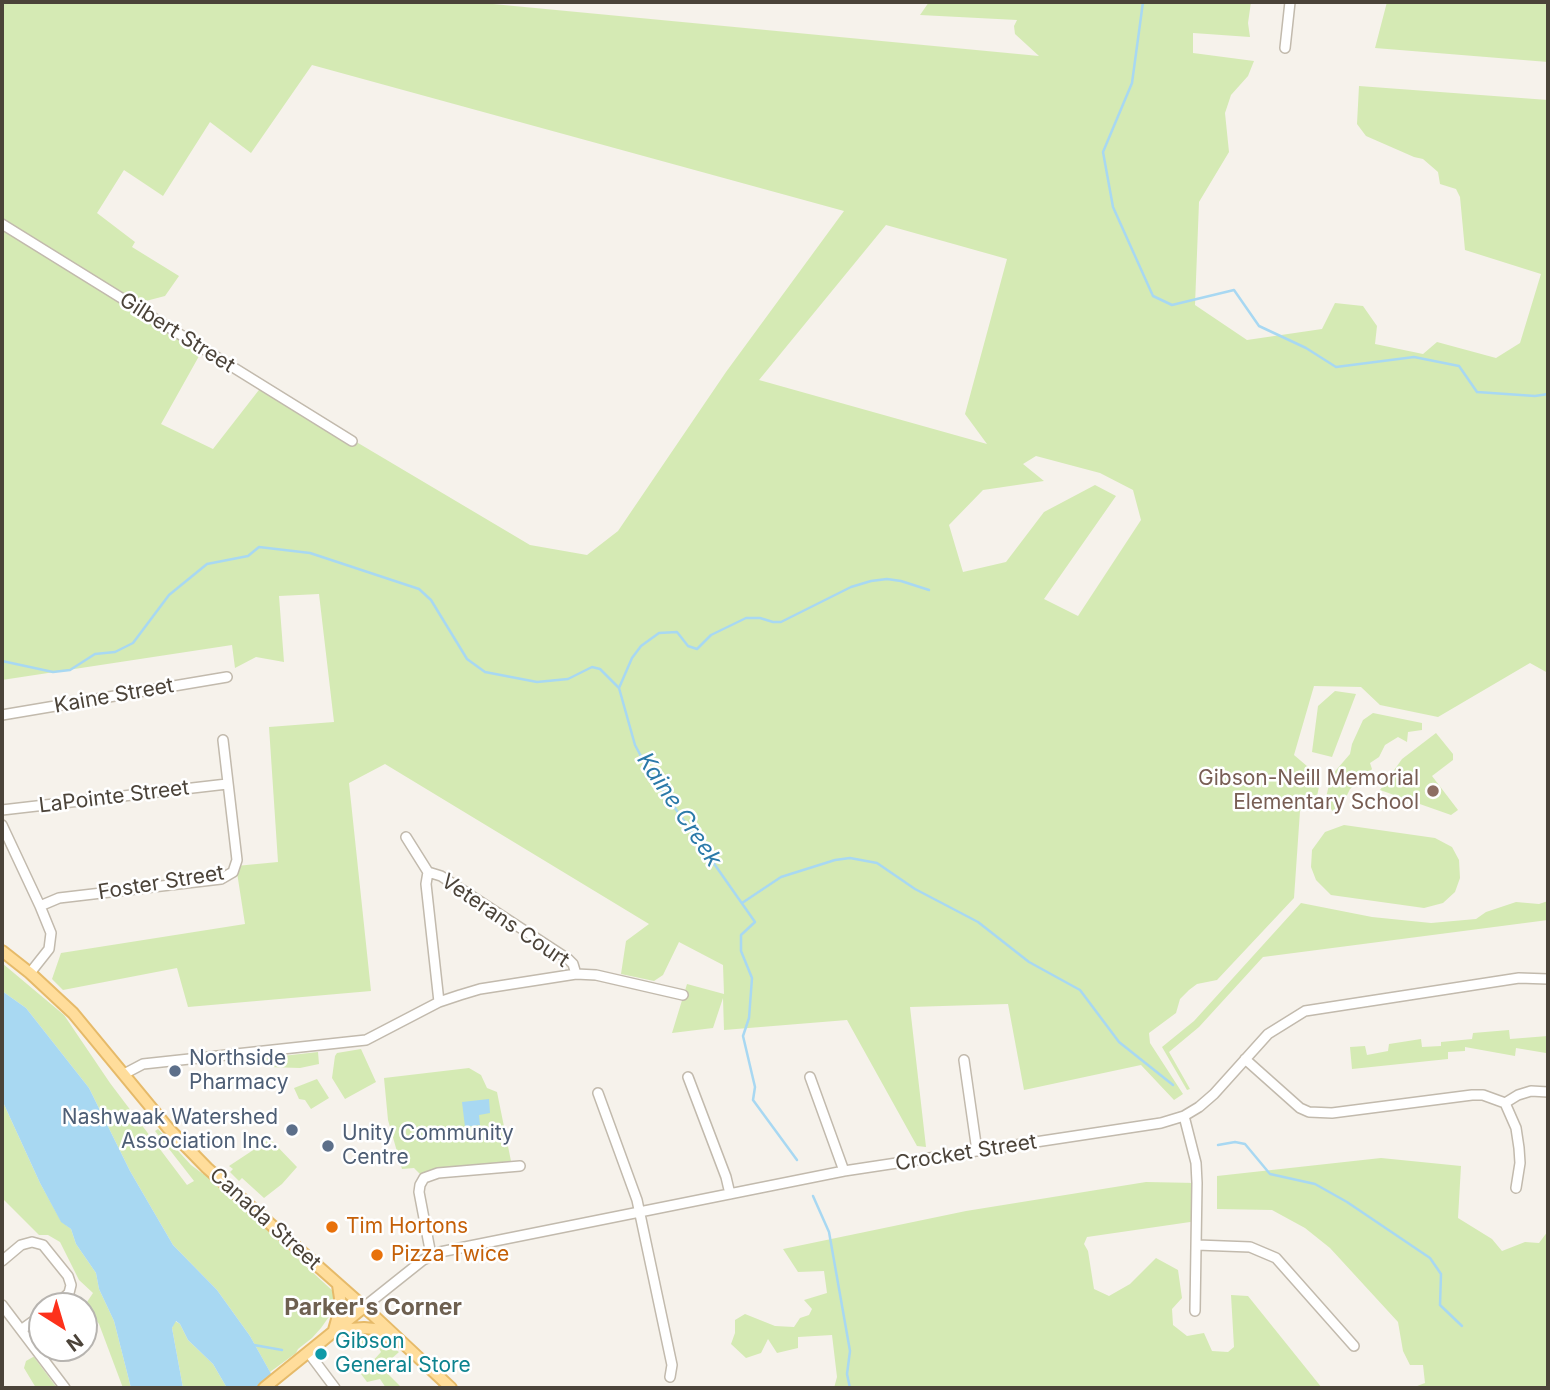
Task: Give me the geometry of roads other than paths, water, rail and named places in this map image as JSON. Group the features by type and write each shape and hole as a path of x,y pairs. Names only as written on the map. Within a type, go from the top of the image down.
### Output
{"main road":[{"name":"Canada Street","path":"2,951 30,972 74,1013 168,1128 207,1168 451,1388"},
{"path":"334,1331 341,1306 338,1285"},
{"path":"264,1388 364,1307"},
{"path":"334,1331 354,1327 374,1329 408,1348"}],"street":[{"path":"1284,48 1290,2"},
{"name":"Gilbert Street","path":"2,224 352,440"},
{"name":"Kaine Street","path":"2,715 227,677"},
{"name":"Foster Street","path":"40,906 59,898 227,877 233,872 237,860 223,740"},
{"name":"LaPointe Street","path":"2,810 227,784"},
{"path":"2,825 49,926 51,940 45,956 30,972"},
{"name":"Veterans Court","path":"405,837 428,872 441,876 568,959 576,974"},
{"name":"Veterans Court","path":"428,872 426,884 439,1002"},
{"path":"124,1074 144,1064 366,1040 439,1002 480,989 576,974 596,975 683,995"},
{"name":"Crocket Street","path":"364,1307 431,1255 844,1171 1161,1123 1184,1116 1214,1094 1276,1027 1306,1010 1519,978 1548,979"},
{"path":"1245,1059 1300,1108 1309,1112 1332,1113 1472,1095 1483,1095 1505,1103 1516,1128 1519,1148 1520,1163 1516,1188"},
{"path":"964,1060 977,1151"},
{"path":"688,1077 730,1194"},
{"path":"810,1077 844,1171"},
{"path":"1505,1103 1531,1091 1548,1092"},
{"path":"598,1093 634,1187 673,1364 670,1377"},
{"path":"1184,1116 1196,1163 1195,1311"},
{"path":"431,1255 419,1192 424,1178 438,1173 520,1166"},
{"path":"2,1261 21,1245 32,1241 43,1245 68,1276 71,1285 69,1292"},
{"path":"1197,1245 1250,1247 1270,1254 1354,1346"},
{"path":"2,1305 65,1388"},
{"path":"21,1330 28,1325"},
{"path":"308,1352 335,1388"}],"water":[{"path":"2,991 26,1008 89,1088 130,1171 173,1245 217,1290 250,1336 279,1388 227,1388 213,1364 188,1340 176,1321 172,1328 183,1388 131,1388 114,1321 99,1289 96,1273 76,1244 71,1229 61,1222 2,1100"},
{"path":"489,1099 490,1113 479,1115 480,1125 465,1127 462,1102"}],"waterway":[{"path":"1143,2 1132,83 1103,152 1113,207 1153,296 1172,305 1234,290 1259,326 1306,348 1336,367 1414,357 1459,366 1477,392 1535,396 1548,394"},
{"name":"Kaine Creek","path":"2,661 53,672 70,670 95,654 115,652 133,643 169,595 207,564 248,556 259,547 310,553 419,589 431,600 467,659 485,672 537,682 568,679 592,667 600,669 619,688 635,745 649,771 755,922 741,935 741,951 752,978 749,1018 743,1036 755,1087 753,1100 797,1160"},
{"path":"619,688 632,658 641,646 659,633 677,632 688,646 697,649 711,635 746,618 781,622 851,587 871,581 901,581 929,590"},
{"path":"742,903 781,877 835,860 850,858 877,863 915,889 978,922 1029,962 1080,990 1119,1042 1173,1085"},
{"path":"1218,1145 1235,1142 1245,1144 1270,1174 1315,1184 1347,1202 1430,1258 1441,1274 1440,1305 1462,1326"},
{"name":"Kaine Creek","path":"813,1196 829,1232 850,1351 847,1374 850,1388"},
{"path":"254,1345 282,1350"}],"place":[{"name":"Gibson-Neill Memorial Elementary School","path":"1433,791"},
{"name":"Northside Pharmacy","path":"175,1071"},
{"name":"Nashwaak Watershed Association Inc.","path":"292,1130"},
{"name":"Unity Community Centre","path":"328,1146"},
{"name":"Tim Hortons","path":"332,1227"},
{"name":"Pizza Twice","path":"377,1255"},
{"name":"Gibson General Store","path":"321,1354"}],"district":[{"name":"Parker's Corner","path":"373,1308"}]}
